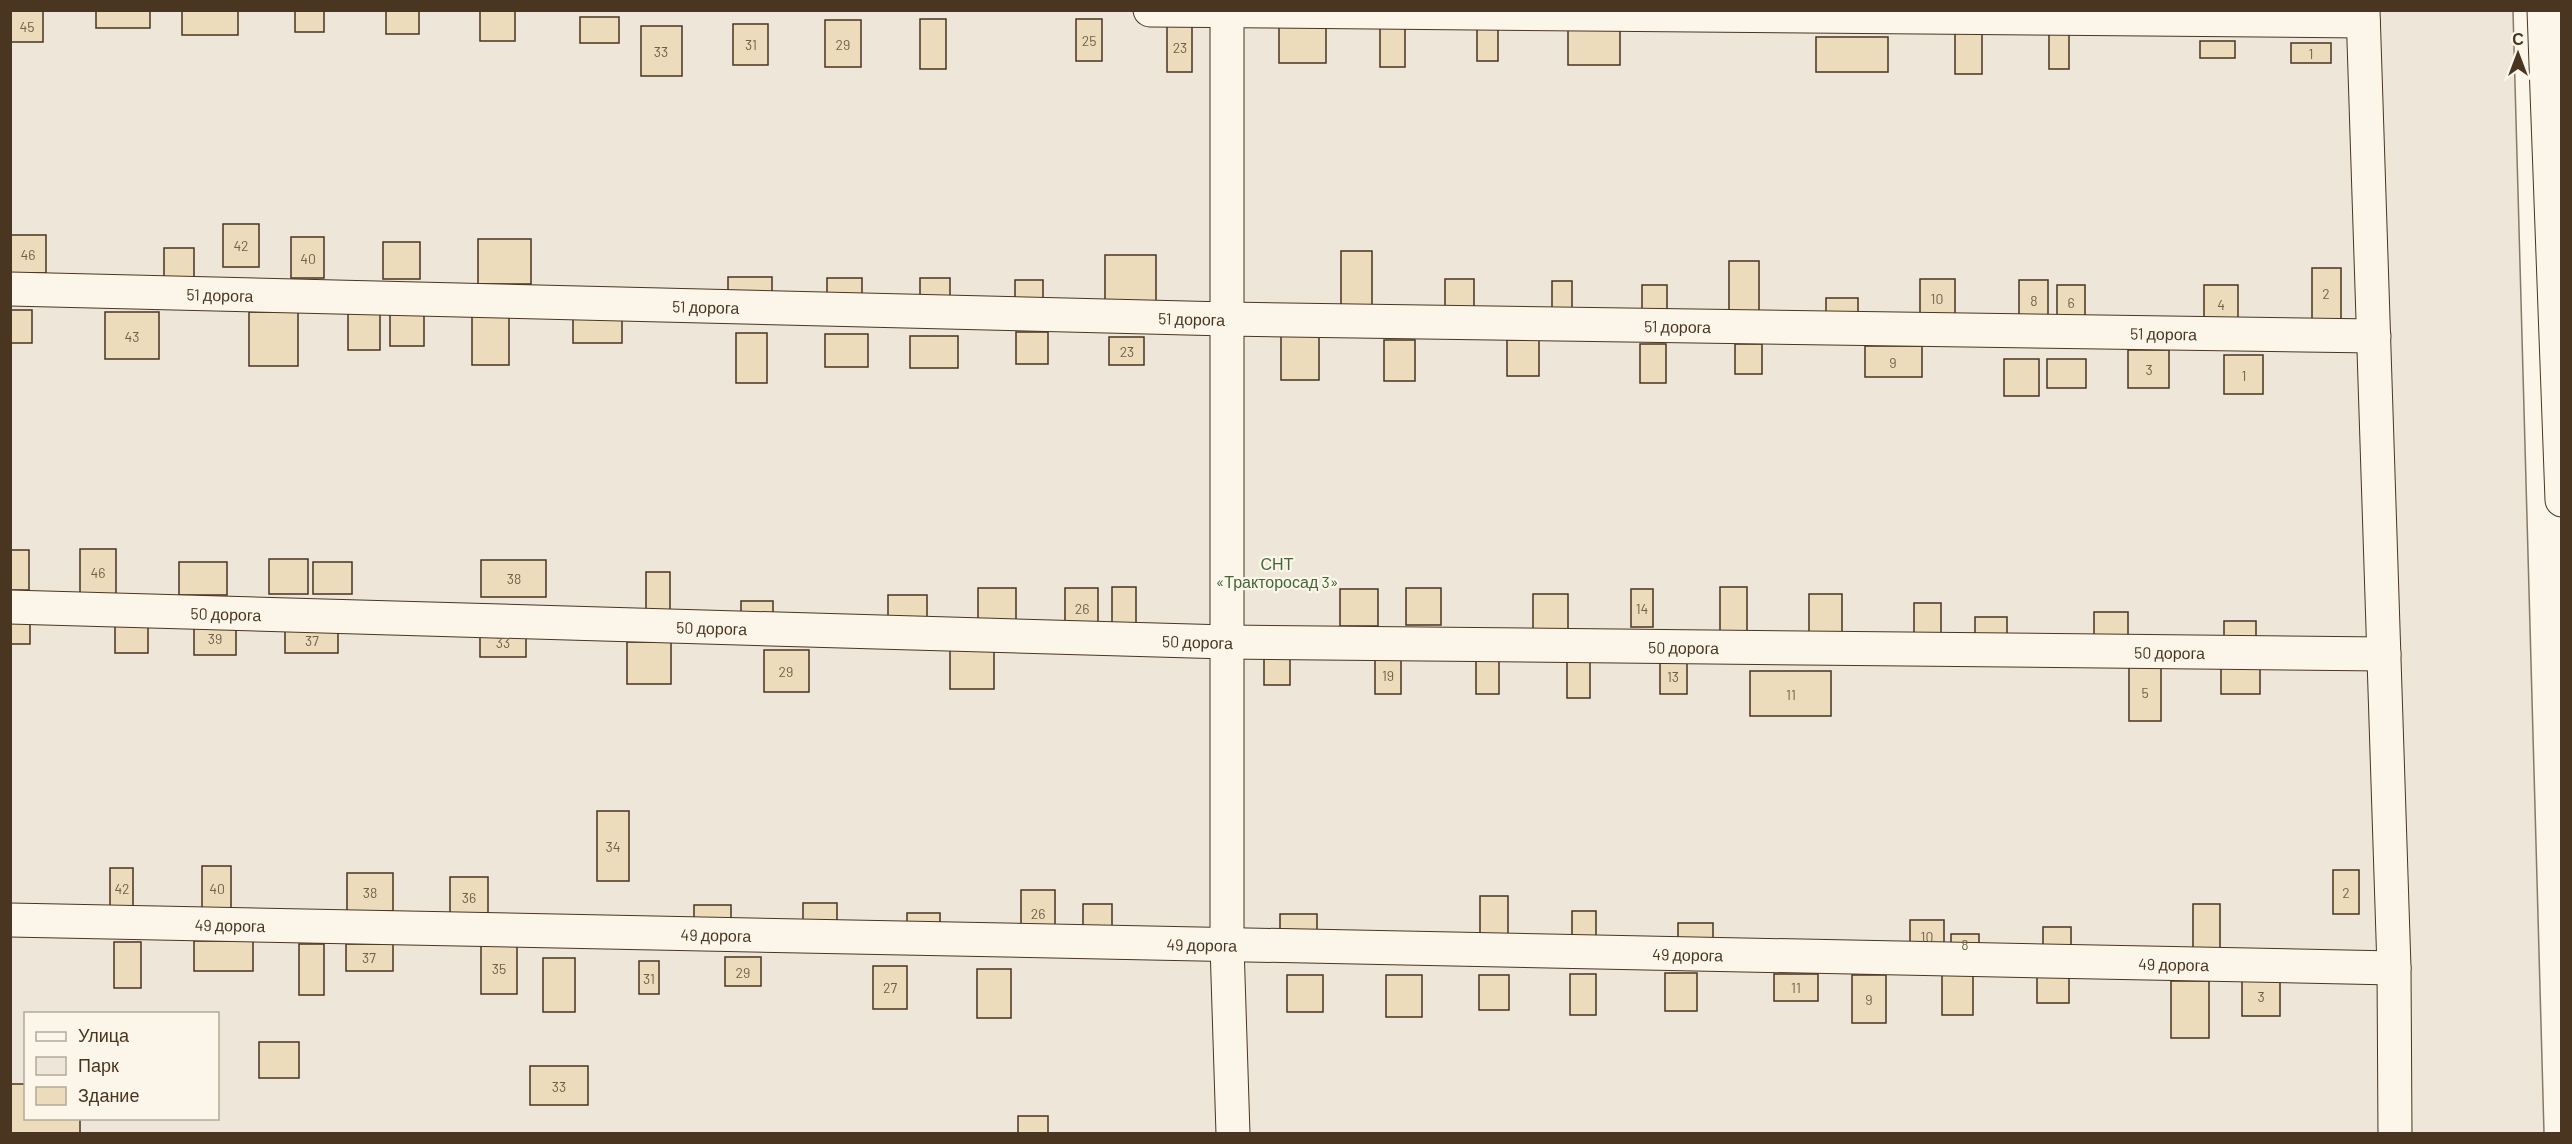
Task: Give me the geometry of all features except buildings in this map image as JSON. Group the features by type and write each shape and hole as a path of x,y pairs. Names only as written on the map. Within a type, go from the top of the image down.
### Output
{"street":[{"path":"1150,10 2363,16 2394,968 2395,1134"},
{"path":"2544,10 2562,500"},
{"path":"1227,12 1227,945 1233,1134"},
{"name":"51 дорога","path":"10,289 1227,320 2374,336"},
{"name":"50 дорога","path":"10,607 1227,642 2384,654"},
{"name":"49 дорога","path":"10,920 2394,968"}],"green space":[{"name":"СНТ «Тракторосад 3»","path":"10,11 2513,11 2544,1133 11,1133"}]}
